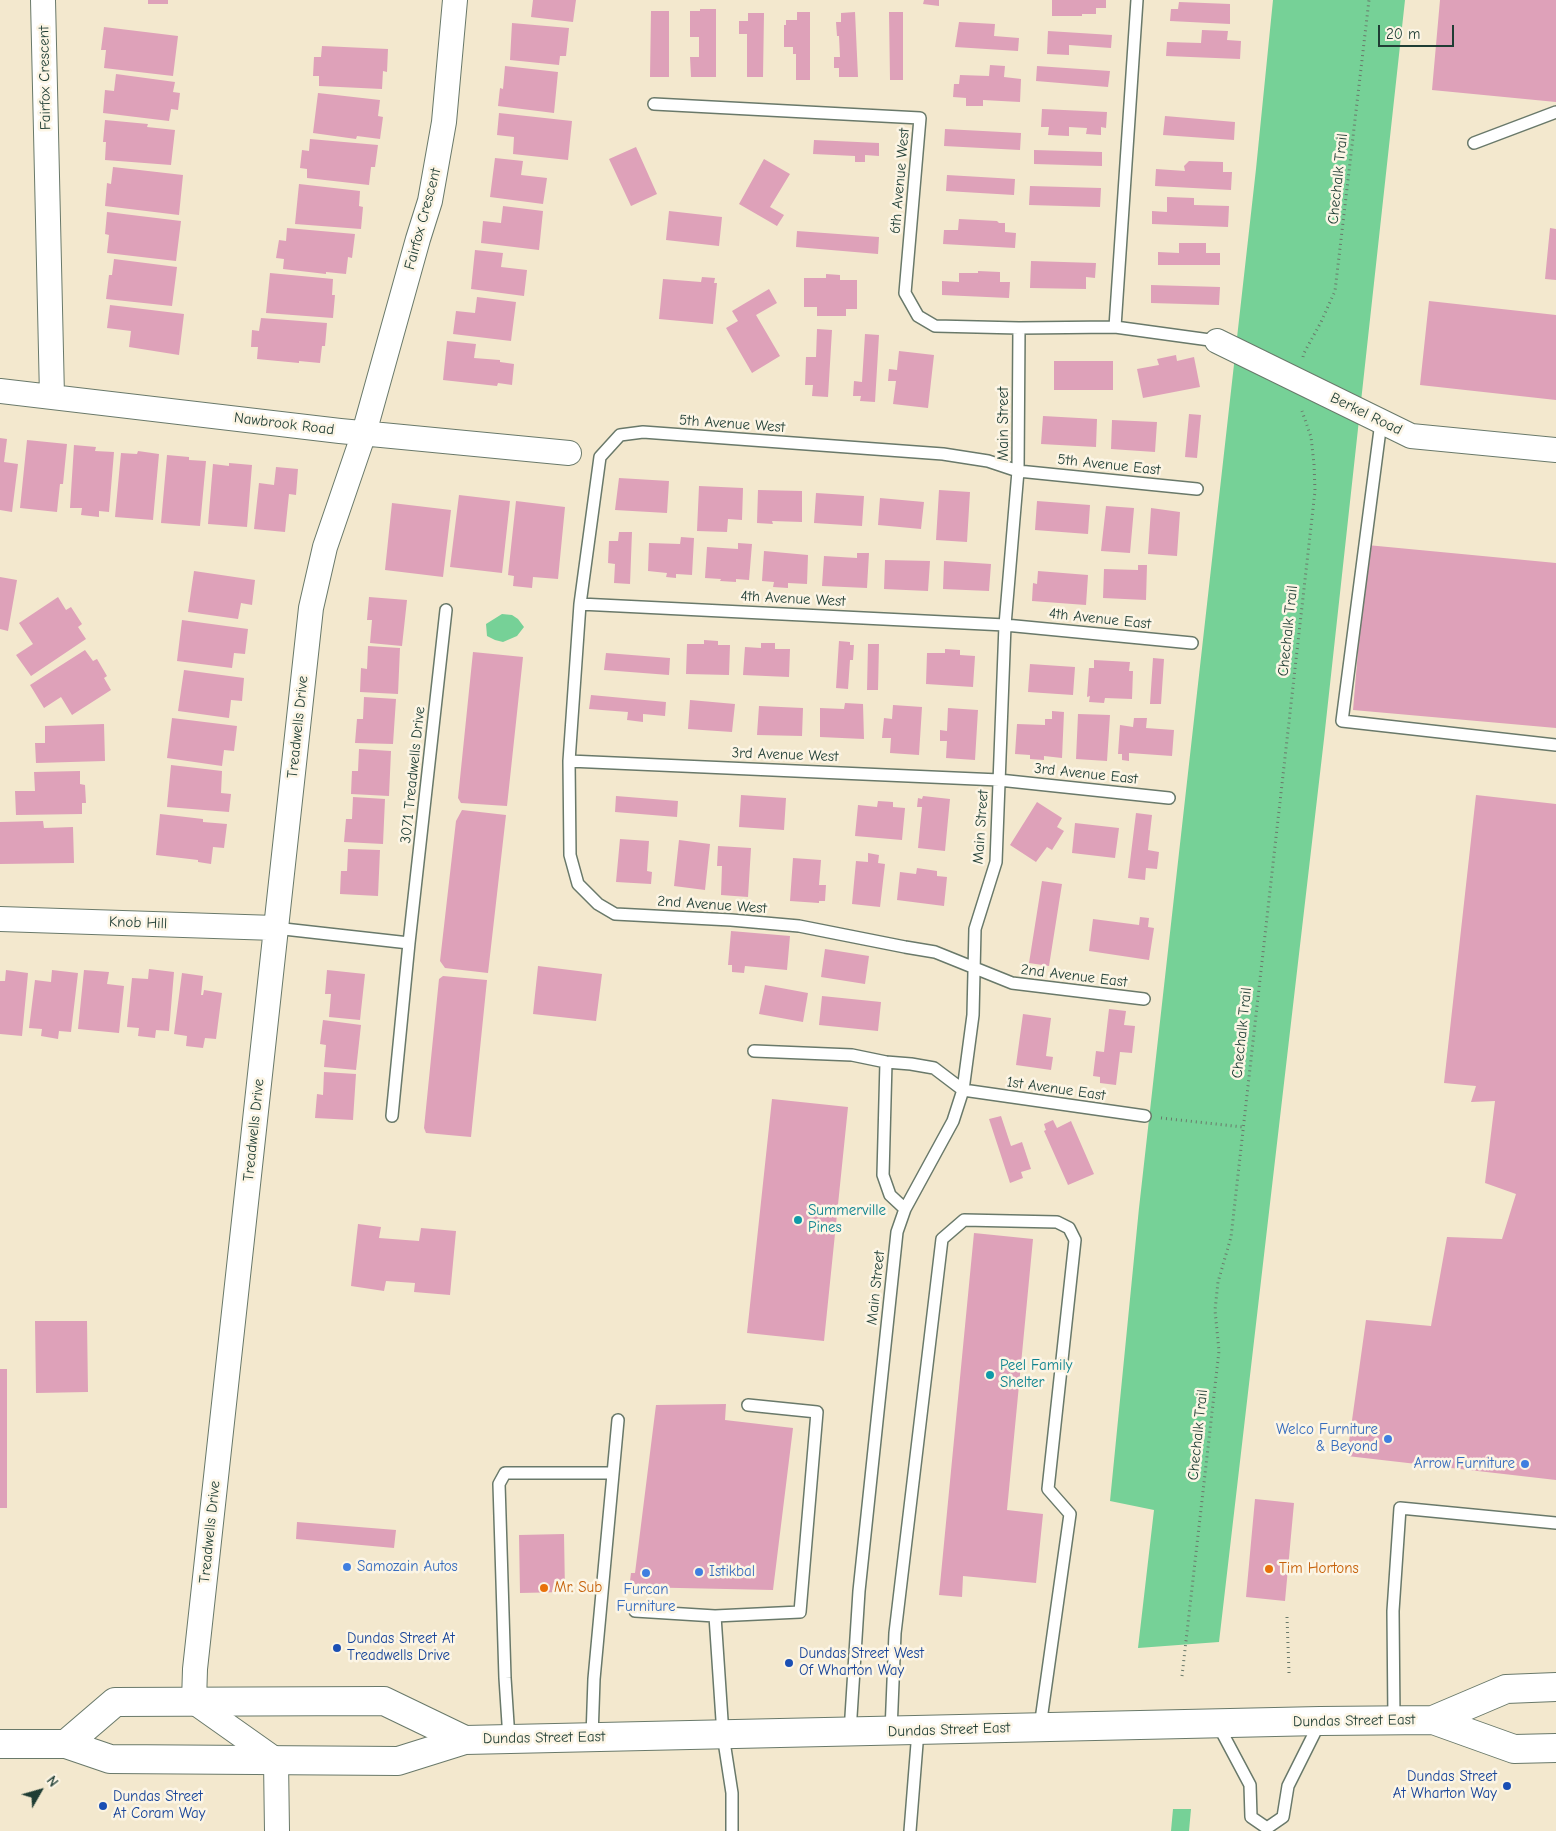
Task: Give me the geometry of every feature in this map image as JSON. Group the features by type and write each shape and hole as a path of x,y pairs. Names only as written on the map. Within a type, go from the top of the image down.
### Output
{"main road":[{"name":"Dundas Street East","path":"1433,1720 1506,1689 1556,1687"},
{"name":"Dundas Street East","path":"66,1744 115,1702 384,1701 465,1740"},
{"name":"Dundas Street East","path":"0,1744 66,1744 110,1759 398,1761 465,1740 1433,1720 1514,1749 1549,1752"}],"street":[{"name":"Fairfox Crescent","path":"43,0 52,396"},
{"name":"Fairfox Crescent","path":"364,433 430,202 444,122 455,0"},
{"name":"Berkel Road","path":"1217,341 1411,436 1556,450"},
{"name":"Nawbrook Road","path":"0,391 402,438 568,454"},
{"name":"Treadwells Drive","path":"194,1702 196,1659 311,608 325,547 364,433"},
{"name":"Knob Hill","path":"0,918 275,928"},
{"path":"194,1702 276,1760 277,1831"}],"lane":[{"path":"1116,327 1137,0"},
{"name":"6th Avenue West","path":"654,104 920,118 905,293 918,316 935,326 1019,328"},
{"path":"1474,143 1556,112"},
{"path":"1019,328 1116,327 1217,341"},
{"name":"Main Street","path":"850,1732 864,1552 897,1232 905,1209 953,1122 963,1090 973,1015 975,930 996,862 1004,625 1018,471 1019,328"},
{"path":"1381,422 1342,722 1556,745"},
{"name":"5th Avenue West","path":"569,761 580,604 600,457 620,435 643,432 943,454 988,461 1018,471"},
{"name":"5th Avenue East","path":"1018,471 1197,489"},
{"name":"4th Avenue West","path":"580,604 1004,625"},
{"name":"3071 Treadwells Drive","path":"392,1116 446,610"},
{"name":"4th Avenue East","path":"1004,625 1192,643"},
{"name":"3rd Avenue West","path":"569,761 999,780"},
{"name":"2nd Avenue West","path":"569,761 570,855 578,884 598,904 615,914 731,920 799,926 935,952 974,966"},
{"name":"3rd Avenue East","path":"999,780 1169,798"},
{"path":"275,928 409,943"},
{"name":"2nd Avenue East","path":"974,966 1012,983 1144,999"},
{"path":"754,1051 852,1055 886,1062 934,1068 963,1090"},
{"path":"886,1062 883,1175 890,1195 905,1209"},
{"name":"1st Avenue East","path":"963,1090 1146,1116"},
{"path":"891,1731 895,1633 942,1238 964,1220 1057,1222 1069,1228 1075,1240 1048,1489 1070,1514 1040,1727"},
{"path":"636,1611 715,1616 800,1612 817,1412 748,1405"},
{"path":"592,1737 594,1679 618,1420"},
{"path":"509,1739 505,1678 499,1484 505,1473 613,1473"},
{"path":"1394,1720 1393,1612 1400,1508 1556,1523"},
{"path":"715,1616 723,1735 732,1793 732,1831"},
{"path":"1217,1723 1250,1785 1252,1817 1267,1830 1283,1817 1288,1786 1320,1721"},
{"path":"910,1831 918,1731"}],"path":[{"name":"Chechalk Trail","path":"1304,353 1322,322 1335,291 1369,0"},
{"name":"Chechalk Trail","path":"1182,1676 1218,1351 1215,1310 1218,1282 1231,1237 1315,492 1311,437 1301,402"},
{"path":"1146,1116 1242,1128"},
{"path":"1287,1617 1289,1674"}],"green space":[{"path":"1273,0 1405,0 1324,739 1219,1642 1138,1648 1154,1510 1110,1501 1139,1208 1256,169"},
{"path":"502,614 512,615 524,627 517,636 503,642 487,636 486,624"},
{"path":"1173,1809 1191,1809 1189,1831 1171,1831"}],"building":[{"path":"148,0 168,0 168,4 148,4"},
{"path":"533,0 576,0 573,22 531,17"},
{"path":"924,0 939,0 939,6 923,4"},
{"path":"1052,0 1106,0 1106,8 1096,8 1096,14 1052,16"},
{"path":"1440,0 1556,0 1556,102 1432,90"},
{"path":"1179,2 1230,4 1230,24 1170,21 1171,9 1178,9"},
{"path":"700,9 716,9 716,77 691,77 690,57 699,57 699,37 690,37 690,11 700,11"},
{"path":"651,11 669,11 669,77 650,77"},
{"path":"797,12 810,12 810,80 796,80 796,54 793,54 793,47 784,47 784,25 786,25 786,20 797,20"},
{"path":"855,12 858,77 839,77 839,68 834,68 834,57 840,57 836,22 841,22 841,13"},
{"path":"889,12 903,12 903,80 890,80"},
{"path":"748,13 764,13 763,77 747,77 747,34 739,34 739,21 748,21"},
{"path":"959,22 995,24 994,36 1019,38 1018,51 955,47"},
{"path":"512,23 569,28 566,56 560,56 559,65 510,60"},
{"path":"104,27 178,36 173,76 104,68 106,50 101,50"},
{"path":"1202,30 1228,31 1227,40 1241,41 1240,59 1166,56 1167,42 1201,43"},
{"path":"1048,31 1112,35 1111,48 1069,45 1069,55 1047,54"},
{"path":"322,46 388,49 387,72 383,71 382,89 319,86 319,76 313,76 314,57 321,57"},
{"path":"990,65 1005,66 1004,77 1021,79 1020,102 983,100 983,106 966,106 966,98 953,97 954,84 959,84 960,75 989,76"},
{"path":"505,66 558,72 554,113 498,106 500,88 503,89"},
{"path":"1037,66 1110,71 1108,87 1036,81"},
{"path":"116,74 175,82 173,92 180,93 178,110 171,109 169,121 103,113 105,90 114,91"},
{"path":"318,93 380,100 378,116 383,117 380,139 357,136 356,139 313,133"},
{"path":"1042,109 1107,112 1106,128 1101,127 1101,135 1086,134 1087,128 1069,127 1069,136 1048,135 1049,127 1041,127"},
{"path":"499,113 572,121 568,160 513,154 514,137 497,135"},
{"path":"1165,116 1235,122 1234,140 1163,135"},
{"path":"105,120 148,124 147,127 175,130 171,165 105,160 106,142 103,142"},
{"path":"945,129 1021,133 1020,150 944,146"},
{"path":"310,139 378,145 375,167 371,167 369,185 307,178 307,169 300,168 302,150 309,151"},
{"path":"814,140 879,143 879,156 865,155 865,162 855,162 855,156 813,154"},
{"path":"636,147 657,194 631,206 609,159"},
{"path":"1034,150 1102,152 1102,166 1034,164"},
{"path":"495,158 523,161 521,175 547,178 543,204 490,197"},
{"path":"764,159 790,174 770,207 784,215 777,226 739,204"},
{"path":"1189,161 1223,162 1223,172 1232,172 1231,190 1155,186 1156,169 1185,171 1184,166"},
{"path":"113,167 183,175 179,215 105,206 107,183 111,184"},
{"path":"947,175 1015,179 1014,195 946,191"},
{"path":"299,184 360,191 359,206 363,207 361,229 295,224"},
{"path":"1030,186 1101,188 1100,207 1029,205"},
{"path":"1167,197 1194,198 1194,205 1229,206 1228,227 1152,224 1152,211 1167,212"},
{"path":"503,206 543,211 539,250 481,243 483,221 501,223"},
{"path":"669,211 722,217 719,246 666,240"},
{"path":"107,212 181,221 176,261 107,253 109,235 105,234"},
{"path":"959,219 1005,223 1005,232 1016,233 1015,248 943,244 944,230 958,230"},
{"path":"287,228 355,234 352,258 348,257 346,274 326,272 326,274 283,269 284,259 276,258 279,240 286,241"},
{"path":"1550,228 1556,229 1556,280 1545,279"},
{"path":"797,231 879,237 878,254 796,247"},
{"path":"1179,243 1206,243 1206,253 1220,253 1220,265 1158,265 1158,252 1179,253"},
{"path":"475,250 503,253 501,267 527,270 524,296 471,289"},
{"path":"114,259 177,267 172,306 106,299 109,275 112,275"},
{"path":"1031,261 1096,263 1095,278 1086,277 1086,289 1030,288"},
{"path":"978,271 1000,272 1000,282 1010,282 1009,298 942,295 942,281 959,282 959,273 978,273"},
{"path":"270,273 333,279 332,295 335,295 333,318 266,313"},
{"path":"826,274 840,275 840,280 857,280 857,309 846,309 846,316 817,316 817,307 804,307 804,278 826,278"},
{"path":"702,277 715,278 714,283 717,283 713,324 659,319 663,279 701,282"},
{"path":"1151,285 1220,287 1219,305 1151,303"},
{"path":"769,289 777,303 756,315 780,356 752,373 726,328 738,321 732,311"},
{"path":"477,297 516,302 511,341 453,334 456,311 475,313"},
{"path":"1429,301 1556,315 1556,400 1420,385"},
{"path":"110,305 184,314 179,355 129,347 131,331 107,328"},
{"path":"261,318 327,323 325,346 322,346 320,363 257,359 258,347 251,347 252,330 259,331"},
{"path":"817,329 832,330 828,397 812,396 813,385 805,385 806,357 816,357"},
{"path":"865,334 879,335 875,402 860,401 861,396 853,396 854,381 862,382"},
{"path":"447,341 476,344 474,358 500,360 500,362 514,364 512,385 498,383 497,386 443,380"},
{"path":"899,351 934,355 928,408 893,404 896,381 888,381 889,369 897,370"},
{"path":"1176,355 1177,361 1194,357 1200,387 1143,398 1137,369 1159,365 1157,359"},
{"path":"1054,361 1113,361 1113,390 1054,390"},
{"path":"1189,414 1201,415 1197,458 1185,457"},
{"path":"1043,416 1097,419 1096,447 1041,444"},
{"path":"1112,420 1157,422 1155,452 1111,449"},
{"path":"0,438 7,439 4,462 18,464 12,512 0,510"},
{"path":"27,440 67,444 63,484 60,484 57,512 20,508"},
{"path":"74,445 96,447 95,451 114,452 109,512 99,511 99,517 81,515 82,508 70,508"},
{"path":"138,451 159,454 153,520 115,517 121,453 137,454"},
{"path":"167,455 189,457 189,460 206,461 200,526 161,523"},
{"path":"229,463 252,465 247,527 208,524 213,464 229,466"},
{"path":"276,467 298,469 296,495 289,494 285,532 254,529 259,483 274,485"},
{"path":"619,478 669,481 667,513 615,510"},
{"path":"699,486 743,488 742,520 728,519 727,532 697,531"},
{"path":"758,490 802,491 802,522 772,521 773,524 757,523"},
{"path":"939,490 970,492 967,542 936,540"},
{"path":"816,493 864,496 862,526 814,523"},
{"path":"459,495 510,501 502,573 450,567"},
{"path":"880,498 924,502 921,529 878,525"},
{"path":"516,501 565,507 558,579 533,577 532,588 513,586 514,576 508,575"},
{"path":"1037,501 1090,505 1088,534 1035,530"},
{"path":"392,503 451,510 443,577 385,570"},
{"path":"1106,506 1134,508 1130,553 1101,551"},
{"path":"1151,508 1180,512 1177,556 1148,554"},
{"path":"619,532 632,532 630,584 614,583 615,564 608,563 609,541 618,541"},
{"path":"681,537 694,538 692,575 676,574 676,578 666,577 667,573 648,571 649,543 680,544"},
{"path":"738,543 752,544 749,580 736,579 736,582 705,578 707,547 738,549"},
{"path":"1367,545 1556,563 1556,728 1353,710"},
{"path":"764,551 808,555 807,584 788,583 788,588 773,587 774,582 762,581"},
{"path":"857,553 869,553 867,588 822,586 824,556 857,558"},
{"path":"885,560 930,561 928,591 884,589"},
{"path":"944,561 991,564 989,591 943,589"},
{"path":"1138,565 1147,565 1146,600 1103,598 1104,569 1138,570"},
{"path":"194,571 255,580 252,605 241,603 238,619 188,612"},
{"path":"1038,571 1088,575 1086,605 1032,601 1033,583 1037,584"},
{"path":"0,577 17,580 8,631 0,629"},
{"path":"58,597 66,610 71,607 82,624 78,627 86,639 31,676 16,655 33,644 19,623"},
{"path":"369,597 407,600 402,646 370,643 372,620 367,620"},
{"path":"182,620 248,629 245,654 234,653 232,668 177,661"},
{"path":"704,640 718,641 718,645 730,645 729,675 686,674 687,644 704,644"},
{"path":"839,641 850,642 850,645 854,645 853,660 850,660 848,689 836,688"},
{"path":"761,643 775,643 775,649 790,649 789,677 743,675 745,647 761,648"},
{"path":"868,644 879,644 878,690 867,690"},
{"path":"368,646 400,648 398,694 360,692 361,668 367,669"},
{"path":"945,649 960,650 960,655 975,656 973,687 926,684 927,653 945,653"},
{"path":"85,650 93,661 97,659 107,676 104,678 111,690 72,715 61,697 44,708 30,685"},
{"path":"473,652 523,657 507,806 461,803 458,798"},
{"path":"606,653 670,658 669,675 604,670"},
{"path":"1153,658 1164,659 1161,704 1150,704"},
{"path":"1094,660 1130,662 1129,671 1133,671 1132,699 1105,698 1104,703 1089,702 1090,696 1087,697 1089,668 1094,668"},
{"path":"1030,664 1075,667 1073,695 1028,692"},
{"path":"184,670 244,678 242,701 231,700 229,718 178,711"},
{"path":"591,695 666,702 665,716 643,714 643,722 627,720 628,712 589,709"},
{"path":"364,697 396,699 393,744 355,743 357,719 363,719"},
{"path":"690,700 735,704 732,732 688,729"},
{"path":"845,703 863,704 864,739 820,737 820,708 844,709"},
{"path":"893,705 922,707 919,755 890,753 891,738 882,738 884,718 892,719"},
{"path":"759,706 803,708 802,736 757,735"},
{"path":"948,708 978,710 975,760 946,758 947,741 940,741 940,730 947,731"},
{"path":"1052,711 1064,712 1062,758 1044,756 1044,760 1030,759 1030,755 1015,754 1017,724 1045,725 1045,719 1052,719"},
{"path":"1078,714 1110,715 1107,761 1076,759"},
{"path":"172,718 237,726 234,751 224,750 222,766 167,758"},
{"path":"1134,718 1147,718 1146,728 1174,730 1172,756 1129,753 1129,761 1122,760 1122,754 1118,754 1120,725 1133,727"},
{"path":"104,724 105,761 36,763 35,743 45,743 45,726"},
{"path":"359,749 391,751 389,796 351,794 352,771 358,771"},
{"path":"171,765 222,771 221,793 231,794 229,812 167,807"},
{"path":"80,771 80,784 85,785 86,803 82,803 82,814 16,815 15,791 35,791 34,772"},
{"path":"741,795 786,798 784,830 739,827"},
{"path":"1476,795 1556,804 1556,1480 1347,1456 1366,1320 1431,1326 1447,1237 1502,1239 1516,1194 1485,1183 1495,1101 1471,1102 1476,1086 1444,1083"},
{"path":"616,796 678,801 677,817 615,812"},
{"path":"923,796 950,799 945,851 918,848 922,807 917,807 918,798 922,799"},
{"path":"353,797 385,799 383,844 344,842 346,819 352,819"},
{"path":"878,801 893,802 893,807 905,808 902,840 855,836 858,805 877,807"},
{"path":"1037,802 1062,818 1057,827 1064,831 1052,850 1047,847 1036,862 1010,845"},
{"path":"462,810 506,815 488,973 445,968 440,961 456,821"},
{"path":"1136,813 1152,815 1148,850 1159,852 1157,869 1146,868 1145,880 1128,878"},
{"path":"160,814 203,819 203,822 227,824 224,848 213,847 211,864 198,862 198,860 156,855"},
{"path":"43,821 44,828 73,827 74,863 0,864 0,822"},
{"path":"1075,823 1119,828 1115,858 1072,853"},
{"path":"620,839 649,841 647,871 652,872 651,884 616,882"},
{"path":"679,840 710,844 705,890 674,886"},
{"path":"718,846 751,848 748,897 721,895 722,866 717,866"},
{"path":"348,849 380,850 378,896 340,894 341,871 347,871"},
{"path":"868,853 879,855 878,863 885,864 880,907 852,904 856,861 868,862"},
{"path":"793,858 821,860 819,885 826,885 825,901 819,901 819,903 790,901"},
{"path":"917,868 937,871 937,876 947,877 944,906 897,900 900,872 916,874"},
{"path":"1042,881 1062,884 1049,966 1029,963"},
{"path":"1140,917 1149,918 1148,927 1154,928 1149,960 1089,951 1093,919 1139,925"},
{"path":"731,931 790,936 787,970 745,966 744,973 732,972 732,965 728,965"},
{"path":"825,949 869,956 865,984 821,977"},
{"path":"538,966 602,974 596,1021 533,1014"},
{"path":"149,969 174,972 169,1031 156,1030 155,1038 138,1036 139,1028 127,1027 132,978 148,979"},
{"path":"6,970 28,973 22,1036 0,1034 0,981 5,981"},
{"path":"52,970 78,973 71,1032 59,1031 58,1039 41,1036 42,1029 29,1028 35,980 51,982"},
{"path":"84,970 109,972 107,984 124,986 119,1033 78,1029"},
{"path":"327,970 365,974 360,1020 329,1017 331,994 325,994"},
{"path":"182,973 203,976 201,995 203,995 204,990 222,993 216,1039 205,1038 203,1048 186,1046 187,1036 174,1034"},
{"path":"443,976 487,980 471,1137 426,1133 424,1128 439,979"},
{"path":"765,985 808,993 803,1022 759,1014"},
{"path":"822,996 881,1002 878,1031 819,1025"},
{"path":"1109,1009 1126,1011 1124,1025 1135,1026 1132,1053 1120,1052 1116,1085 1100,1083 1100,1077 1093,1076 1096,1051 1104,1052"},
{"path":"1023,1014 1051,1018 1046,1056 1053,1057 1051,1070 1016,1065"},
{"path":"323,1020 361,1025 356,1070 324,1067 326,1045 320,1044"},
{"path":"324,1072 356,1074 353,1120 315,1118 317,1094 323,1095"},
{"name":"Summerville Pines","path":"772,1099 848,1107 824,1341 747,1333"},
{"path":"1001,1116 1011,1146 1022,1142 1031,1169 1021,1172 1023,1178 1010,1183 989,1119"},
{"path":"1053,1120 1057,1128 1071,1121 1094,1174 1068,1185 1044,1131 1046,1130 1044,1124"},
{"path":"358,1224 381,1227 379,1238 419,1241 421,1228 456,1231 450,1295 414,1292 415,1283 386,1281 384,1291 351,1286"},
{"name":"Peel Family Shelter","path":"974,1233 1033,1239 1007,1510 1043,1514 1036,1583 963,1576 962,1597 939,1595"},
{"path":"35,1321 87,1321 88,1392 36,1393"},
{"path":"0,1369 7,1369 7,1508 0,1508"},
{"path":"726,1404 725,1420 793,1428 773,1590 633,1587 634,1581 630,1581 631,1573 635,1573 656,1405"},
{"path":"1255,1499 1294,1503 1285,1601 1246,1597"},
{"path":"297,1522 396,1530 394,1548 296,1539"},
{"path":"564,1534 565,1592 520,1593 519,1535"}],"place":[{"name":"Summerville Pines","path":"798,1220"},
{"name":"Peel Family Shelter","path":"990,1375"},
{"name":"Welco Furniture & Beyond","path":"1388,1439"},
{"name":"Arrow Furniture","path":"1525,1464"},
{"name":"Samozain Autos","path":"347,1567"},
{"name":"Tim Hortons","path":"1269,1569"},
{"name":"Istikbal","path":"699,1572"},
{"name":"Furcan Furniture","path":"646,1573"},
{"name":"Mr. Sub","path":"544,1588"},
{"name":"Dundas Street At Treadwells Drive","path":"337,1648"},
{"name":"Dundas Street West Of Wharton Way","path":"789,1663"},
{"name":"Dundas Street At Wharton Way","path":"1507,1786"},
{"name":"Dundas Street At Coram Way","path":"103,1806"}]}
